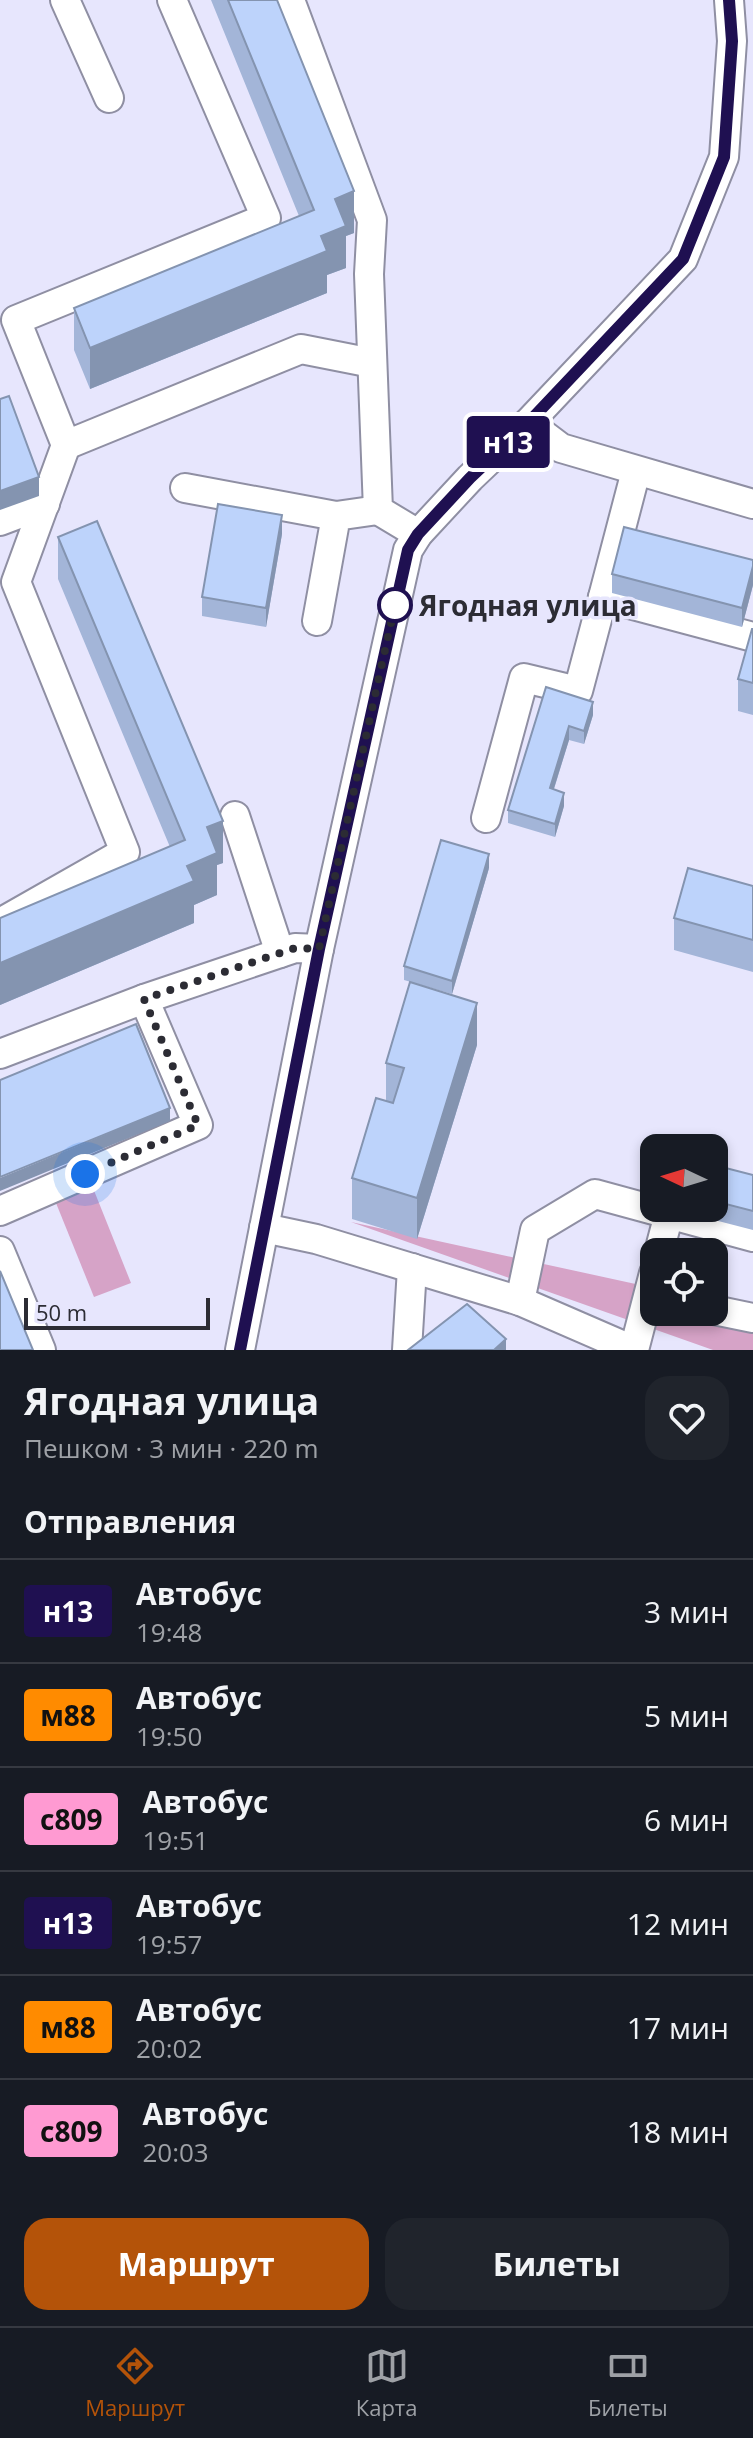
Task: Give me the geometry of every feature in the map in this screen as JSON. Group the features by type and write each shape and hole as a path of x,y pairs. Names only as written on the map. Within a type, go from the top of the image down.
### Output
{"street":[{"path":"65,0 109,98"},
{"path":"0,923 125,852 16,582 66,445 16,320 266,218 172,0"},
{"path":"290,0 372,220 369,274 378,510"},
{"path":"240,1350 319,949 408,550 418,534 470,478 528,423 683,259 724,157 732,41 729,0"},
{"path":"66,445 301,349 372,363"},
{"path":"528,423 561,448 753,504"},
{"path":"486,818 524,678 578,691 636,471"},
{"path":"185,488 336,516 378,510 418,534"},
{"path":"0,521 45,504"},
{"path":"317,621 336,516"},
{"path":"603,597 753,637"},
{"path":"235,816 280,953"},
{"path":"0,1054 144,999 295,948 319,949"},
{"path":"0,1211 198,1125 144,999"},
{"path":"520,1301 535,1230 595,1194 640,1206"},
{"path":"698,1222 753,1237"},
{"path":"264,1228 316,1239 411,1281 520,1301 634,1350 641,1326"},
{"path":"0,1251 41,1350"},
{"path":"387,1350 411,1281"},
{"path":"407,1350 411,1281"},
{"path":"728,1313 753,1318"}],"shaded area":[{"path":"93,1188 131,1283 94,1297 56,1203"},
{"path":"351,1222 640,1285 640,1324"},
{"path":"753,1310 753,1350 713,1350 645,1326 728,1326 728,1311"}],"building":[{"path":"228,0 277,0 354,191 335,199 346,226 321,236 327,251 90,348 74,308 314,210"},
{"path":"9,396 39,477 0,491 0,399"},
{"path":"218,504 282,515 266,608 202,597"},
{"path":"97,521 223,821 207,827 217,853 187,866 194,881 0,963 0,918 185,840 58,537"},
{"path":"624,527 753,560 742,608 612,574"},
{"path":"753,629 753,683 738,679"},
{"path":"546,687 593,702 584,731 569,726 550,788 564,793 555,824 508,810"},
{"path":"441,840 489,854 452,981 404,966"},
{"path":"688,868 753,886 753,940 674,918"},
{"path":"410,982 477,1003 417,1198 352,1178 376,1098 393,1103 404,1068 386,1063"},
{"path":"136,1024 170,1108 0,1177 0,1080"},
{"path":"728,1169 753,1175 753,1211 728,1205"},
{"path":"0,1271 33,1350 0,1350"},
{"path":"467,1304 506,1339 494,1350 408,1350"}],"bus line":[{"name":"н13","path":"240,1350 319,949 408,550 418,534 470,478 528,423 683,259 724,157 732,41 729,0"}],"place":[{"name":"Ягодная улица","path":"395,605"}],"route":[{"path":"85,1174 198,1125 144,999 295,948 319,949 395,605"}]}
